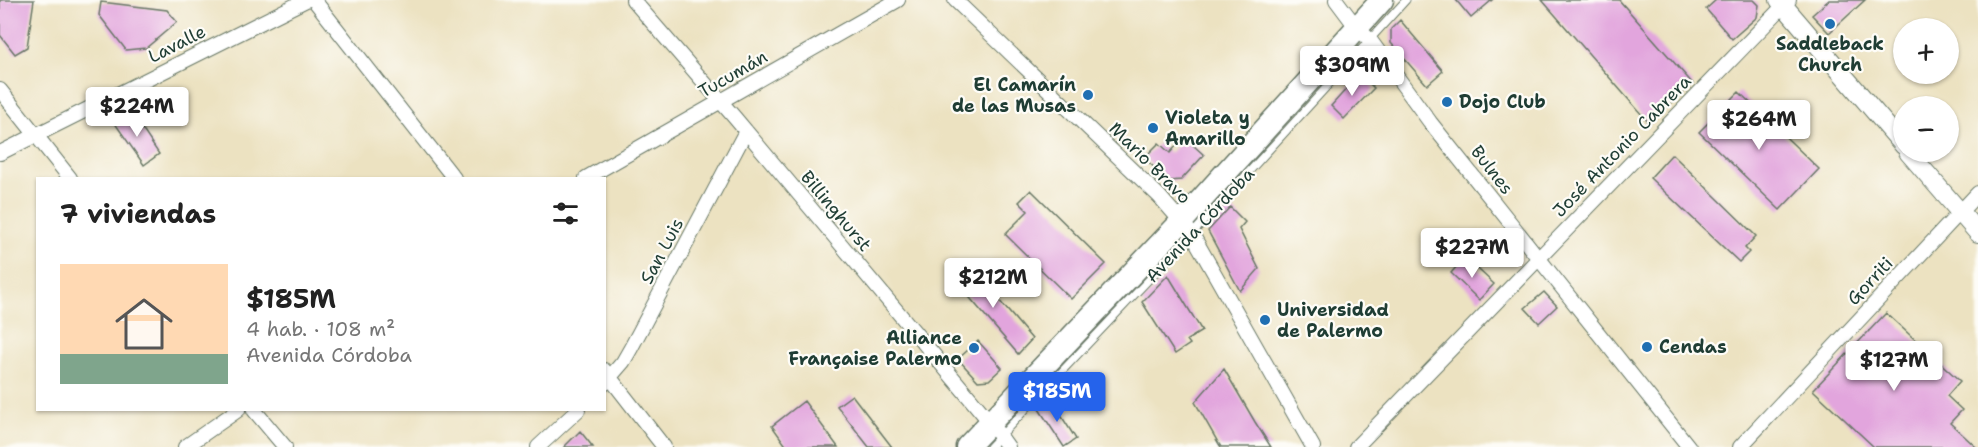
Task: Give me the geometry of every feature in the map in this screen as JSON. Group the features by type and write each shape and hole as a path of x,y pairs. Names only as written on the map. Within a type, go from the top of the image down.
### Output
{"main road":[{"name":"Avenida Córdoba","path":"967,447 999,435 1363,34 1382,0"}],"street":[{"name":"Lavalle","path":"0,153 306,0"},
{"path":"314,0 453,177"},
{"name":"Billinghurst","path":"633,0 746,131 999,435"},
{"name":"Tucumán","path":"588,177 897,0"},
{"name":"Mario Bravo","path":"955,0 1159,196 1187,227 1313,447"},
{"name":"Bulnes","path":"1335,0 1689,447"},
{"path":"1784,2 1893,133"},
{"name":"José Antonio Cabrera","path":"1356,447 1784,2"},
{"path":"0,90 69,177"},
{"name":"San Luis","path":"607,377 632,348 746,131"},
{"path":"1917,162 1978,233"},
{"name":"Gorriti","path":"1740,447 1978,193"},
{"path":"607,377 664,447"},
{"path":"185,447 237,411"},
{"path":"255,411 285,447"},
{"path":"538,447 577,411"}],"lane":[{"name":"Avenida Córdoba","path":"1363,34 1406,0"},
{"path":"0,98 12,106"},
{"name":"Avenida Córdoba","path":"990,447 999,435"}],"building":[{"path":"0,0 34,0 27,47 15,54 0,35"},
{"path":"1456,0 1492,0 1471,18"},
{"path":"1542,0 1619,0 1693,84 1649,123"},
{"path":"1716,0 1754,0 1759,5 1757,17 1732,39 1706,9"},
{"name":"Saddleback Church","path":"1829,0 1865,0 1829,33 1812,15"},
{"path":"101,2 167,10 177,22 146,48 126,50 99,15"},
{"path":"1400,20 1443,71 1427,85 1391,43 1391,29"},
{"path":"1358,76 1363,77 1374,88 1344,119 1331,106"},
{"path":"1739,92 1819,169 1780,210 1699,132"},
{"path":"130,111 159,154 144,165 114,122"},
{"path":"1184,137 1204,155 1181,180 1169,181 1144,158 1159,143 1170,153"},
{"path":"1672,154 1756,236 1745,248 1749,252 1739,262 1650,178"},
{"path":"1031,190 1106,264 1071,299 1005,234 1028,211 1019,202"},
{"path":"1230,207 1245,222 1239,229 1259,269 1240,291 1208,231"},
{"path":"1465,257 1494,284 1479,300 1451,273"},
{"path":"969,265 1032,339 1018,354 953,278"},
{"path":"1168,275 1202,331 1187,340 1190,344 1175,354 1142,302"},
{"path":"1544,292 1557,306 1539,323 1525,308"},
{"path":"1886,313 1960,381 1947,396 1962,410 1950,423 1976,447 1874,447 1813,390"},
{"path":"978,341 1002,368 989,380 978,381 958,359"},
{"path":"1224,369 1271,447 1221,447 1219,444 1195,402"},
{"path":"852,395 892,447 869,447 837,406"},
{"path":"1050,398 1076,439 1064,447 1039,409"},
{"path":"804,401 838,447 787,447 772,426"},
{"path":"580,431 593,447 564,447"}],"place":[{"name":"Saddleback Church","path":"1830,24"},
{"name":"El Camarín de las Musas","path":"1088,95"},
{"name":"Dojo Club","path":"1447,102"},
{"name":"Violeta y Amarillo","path":"1153,128"},
{"name":"Universidad de Palermo","path":"1265,320"},
{"name":"Cendas","path":"1647,347"},
{"name":"Alliance Française Palermo","path":"974,348"}]}
